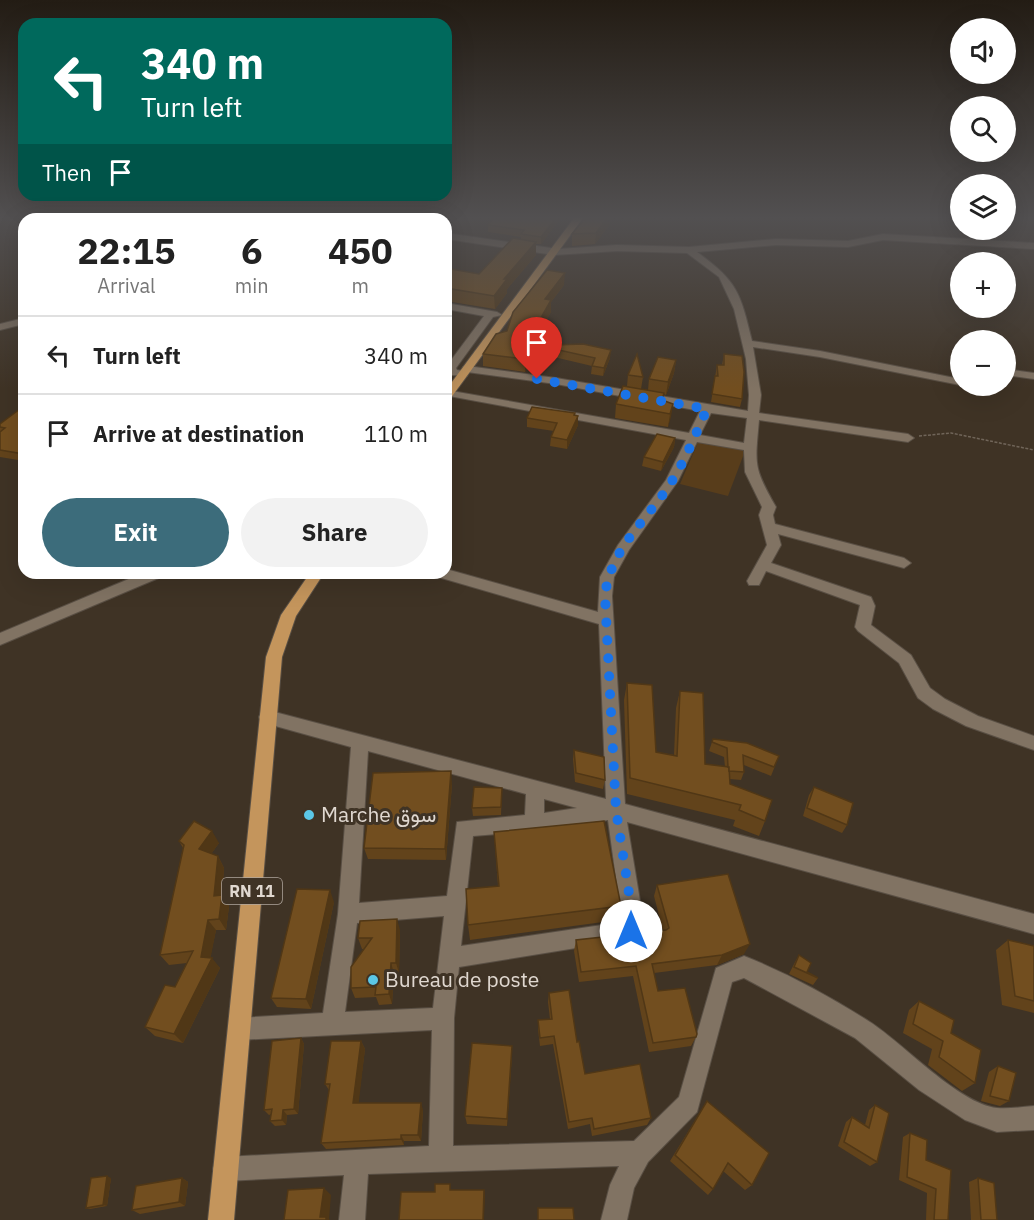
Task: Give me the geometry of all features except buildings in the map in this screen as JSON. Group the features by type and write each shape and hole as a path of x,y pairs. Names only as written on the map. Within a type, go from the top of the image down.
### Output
{"main road":[{"path":"452,388 537,275"},
{"name":"RN 11","path":"221,1220 274,657 289,615 313,579"}],"street":[{"path":"720,275 729,285 739,309 747,343 755,395 748,460 750,474 769,507 766,515 774,546 754,581"},
{"path":"452,307 506,317"},
{"path":"452,365 490,314"},
{"path":"0,327 18,322"},
{"path":"747,343 820,354 950,380"},
{"path":"452,370 463,374 556,381 752,417 908,438"},
{"path":"452,375 463,374"},
{"path":"1016,374 1034,376"},
{"path":"452,396 750,448"},
{"path":"449,958 631,931 633,919 616,810 605,596 610,567 672,481 695,438 707,409"},
{"path":"769,527 904,563"},
{"path":"763,565 866,601 868,606 863,627 905,660 924,693 939,704 972,721 1034,743"},
{"path":"452,576 606,620"},
{"path":"0,639 46,623 140,579"},
{"path":"267,717 360,740 1034,924"},
{"path":"332,1024 348,914 360,740"},
{"path":"534,823 535,789"},
{"path":"441,1158 443,1018 464,828 534,823 616,810"},
{"path":"348,914 455,906"},
{"path":"614,1220 622,1185 639,1153 689,1104 723,975 744,967 863,1030 927,1082 973,1112 997,1120 1034,1118"},
{"path":"239,1029 443,1018"},
{"path":"225,1168 441,1158 639,1153"},
{"path":"352,1220 357,1162"}],"path":[{"path":"908,438 951,433 1034,450"}],"shaded area":[{"path":"699,440 745,451 728,496 680,484"}],"place":[{"name":"Marche سوق","path":"309,815"},
{"name":"Bureau de poste","path":"373,980"}],"route":[{"path":"537,379 707,409 695,438 672,481 610,567 607,577 605,596 612,692 612,746 616,810 633,919 631,931"}]}
